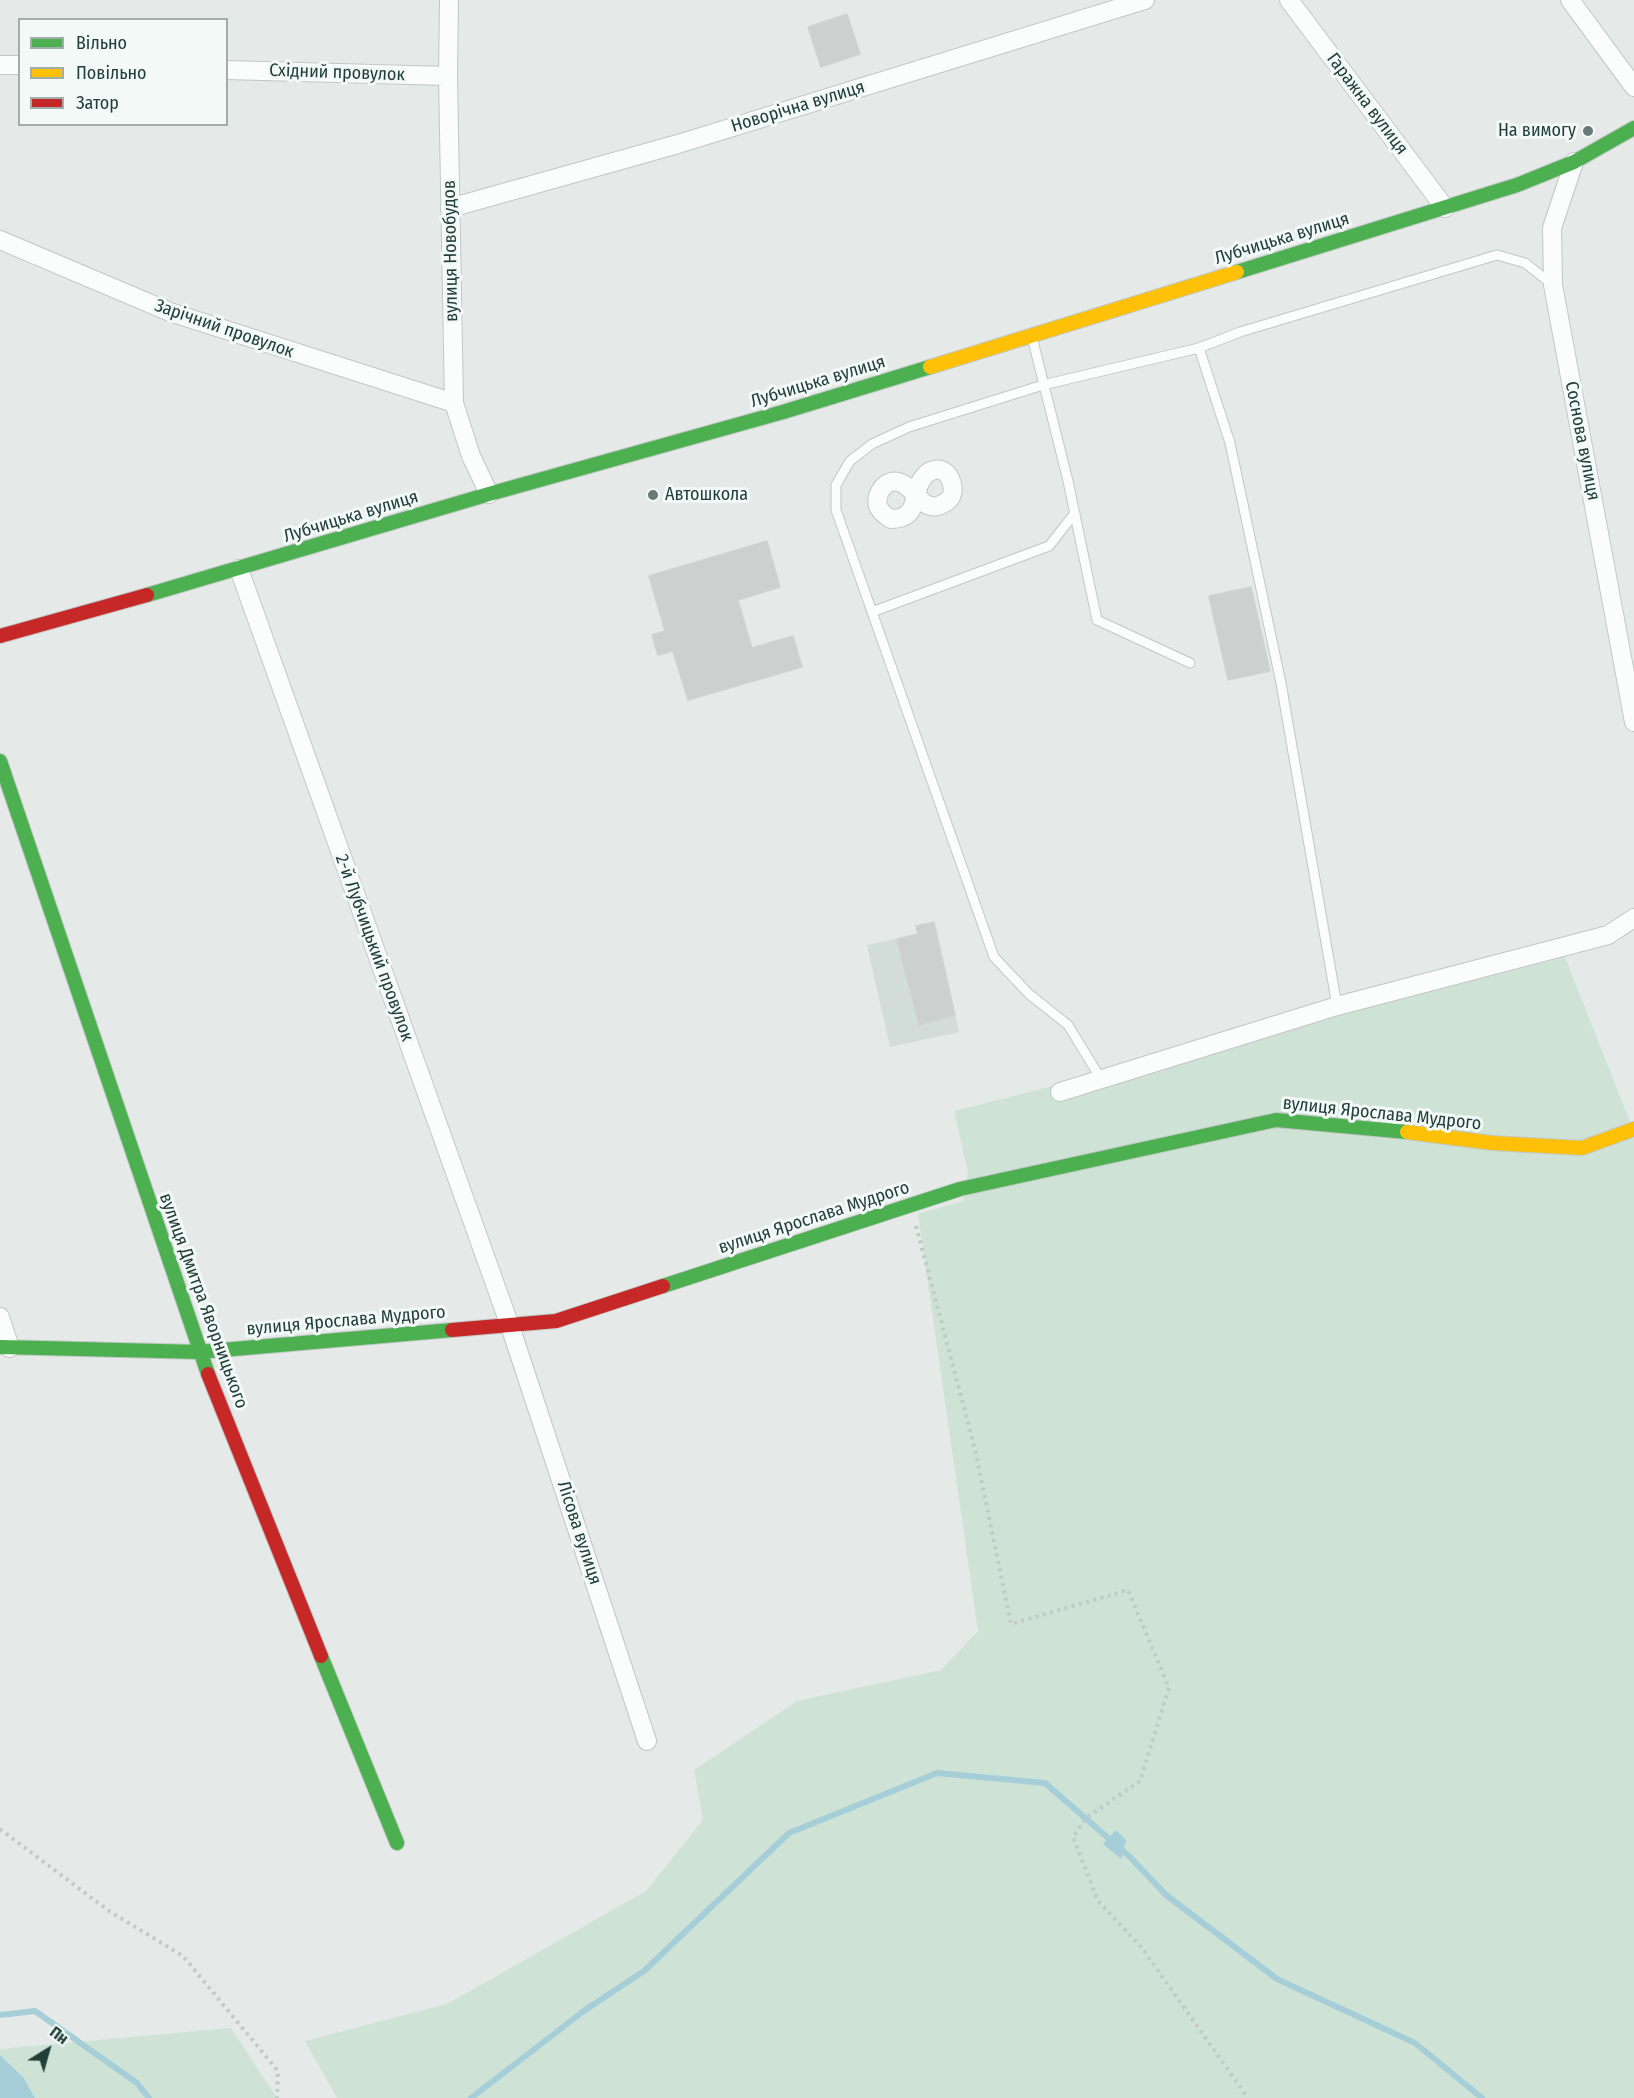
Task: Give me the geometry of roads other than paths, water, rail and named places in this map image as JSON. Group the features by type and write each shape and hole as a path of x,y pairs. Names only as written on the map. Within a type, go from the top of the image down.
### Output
{"street":[{"name":"вулиця Новобудов","path":"449,0 448,76 454,404 471,456 489,494"},
{"name":"Новорічна вулиця","path":"450,208 678,144 1145,0"},
{"name":"Гаражна вулиця","path":"1289,0 1445,208"},
{"path":"1570,0 1634,87"},
{"path":"0,65 18,65"},
{"name":"Східний провулок","path":"228,70 448,76"},
{"name":"Лубчицька вулиця","path":"0,636 239,569 489,494 783,412 1445,208 1517,185 1574,162 1634,128"},
{"name":"Соснова вулиця","path":"1574,162 1552,228 1553,285 1634,722"},
{"name":"Зарічний провулок","path":"0,240 170,312 454,404"},
{"path":"916,493 911,512 904,518 891,519 878,507 878,496 883,487 891,481 900,482 910,488 921,502 931,507 941,506 950,499 953,490 952,481 945,472 937,469 928,471 921,477 916,493"},
{"name":"2-й Лубчицький провулок","path":"239,569 510,1326"},
{"name":"вулиця Дмитра Яворницького","path":"0,761 199,1352 397,1843"},
{"path":"1060,1092 1337,1006 1608,935 1634,918"},
{"name":"вулиця Ярослава Мудрого","path":"5,1347 199,1352 556,1321 960,1189 1276,1120 1409,1132 1492,1143 1582,1148 1634,1129"},
{"path":"0,1317 5,1347"},
{"name":"Лісова вулиця","path":"510,1326 647,1741"}],"lane":[{"path":"1101,1079 1068,1025 1029,994 994,957 836,510 836,485 850,461 872,444 909,427 1043,385 1199,348 1251,329 1497,255 1525,262 1553,285"},
{"path":"1031,335 1075,513 1097,620 1190,663"},
{"path":"1199,348 1230,443 1281,683 1337,1006"},
{"path":"872,612 1049,546 1075,513"}],"water":[{"path":"1116,1830 1126,1840 1121,1859 1103,1844"},
{"path":"0,2055 24,2078 35,2098 0,2098"}],"waterway":[{"path":"471,2098 585,2010 644,1971 789,1833 937,1773 1045,1783 1130,1857 1166,1895 1277,1979 1415,2043 1482,2098"},
{"path":"0,2015 35,2011 137,2083 149,2098"}],"place":[{"name":"На вимогу","path":"1588,131"},
{"name":"Автошкола","path":"653,495"}]}
